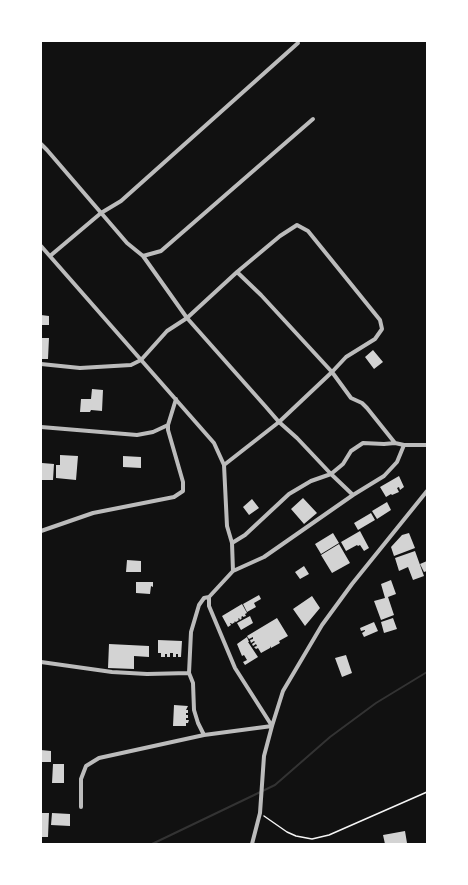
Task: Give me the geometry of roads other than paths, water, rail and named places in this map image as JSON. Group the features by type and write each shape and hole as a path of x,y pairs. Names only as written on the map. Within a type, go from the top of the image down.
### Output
{"street":[{"path":"50,256 101,213 121,201 298,43"},
{"path":"143,256 161,251 313,119"},
{"path":"41,144 126,243 143,256 187,318 279,422 297,438 353,495"},
{"path":"41,364 80,368 131,365 141,360 167,331 187,318 237,272 280,236 297,225 308,231 380,320 382,329 375,339 346,357 279,422 224,464"},
{"path":"41,246 214,443 224,464 227,526 232,543 233,572"},
{"path":"237,272 261,295 332,372 351,398 362,403 367,408 395,443"},
{"path":"41,531 93,513 174,497 183,491 183,482 168,430 168,425 176,399"},
{"path":"41,428 137,435 152,432 168,425"},
{"path":"232,543 245,535 289,494 311,481 331,474 343,464 351,451 363,444 395,443 404,445 427,445"},
{"path":"204,734 198,723 194,710 193,683 189,673 191,632 198,605 204,598 209,597 233,572 264,557 353,495 384,476 397,462 404,445"},
{"path":"252,844 260,813 264,756 283,691 322,625 352,584 427,491"},
{"path":"209,597 209,606 235,668 272,726"},
{"path":"41,662 112,672 147,674 189,673"},
{"path":"80,807 81,779 86,766 99,758 204,734 272,726"}],"waterway":[{"path":"152,844 275,785 330,737 376,703 427,672"}]}
